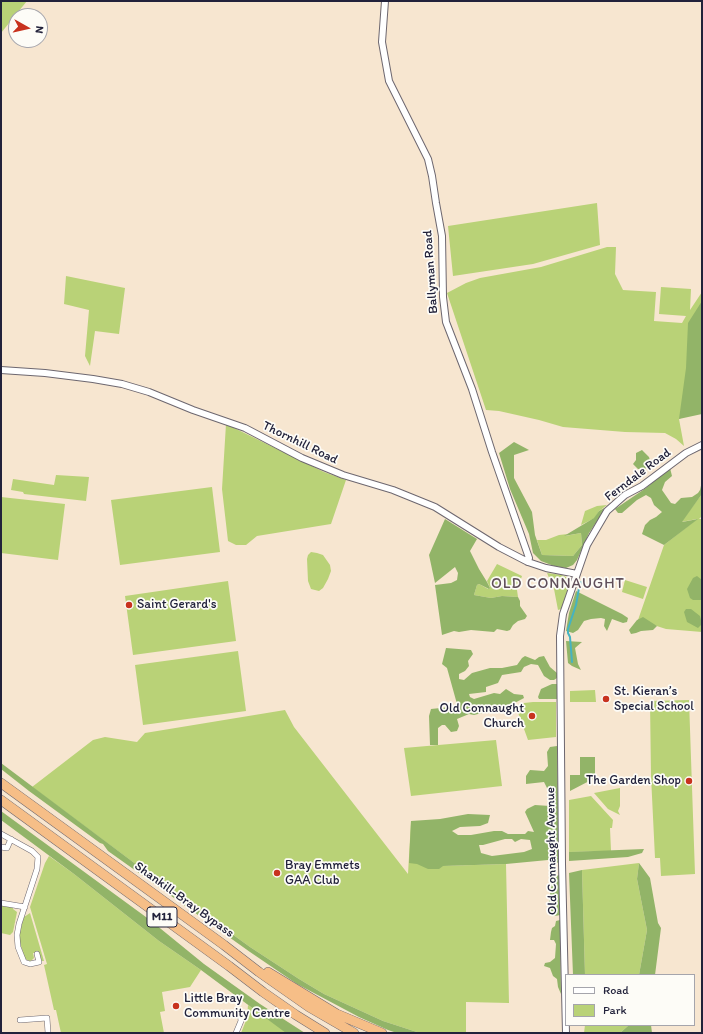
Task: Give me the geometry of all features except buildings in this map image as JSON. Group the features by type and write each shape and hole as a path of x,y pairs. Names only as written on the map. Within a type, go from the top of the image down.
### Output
{"highway":[{"name":"Shankill-Bray Bypass","path":"1,783 259,972 296,998 354,1033"},
{"name":"Shankill-Bray Bypass","path":"1,800 263,992 325,1033"},
{"path":"224,945 338,1014 382,1033"}],"street":[{"name":"Ballyman Road","path":"385,1 382,42 389,81 428,159 432,176 442,236 443,297 446,322 472,389 529,558 528,562"},
{"name":"Thornhill Road","path":"1,370 93,379 122,384 149,392 193,410 245,428 302,458 343,476 393,490 435,507 499,547 528,562 546,568 577,574"},
{"name":"Ferndale Road","path":"561,669 560,636 563,614 591,538 604,516 613,505 686,453 702,445"},
{"name":"Old Connaught Avenue","path":"561,669 562,857 565,989"},
{"path":"1,834 32,850 36,854 39,863 18,930 18,947 22,960 27,964 39,962 37,954"},
{"path":"1,847 7,848 11,839"},
{"path":"1,903 25,907"},
{"path":"236,1033 241,1021 240,1014"},
{"path":"20,1020 47,1018 48,1033"}],"green space":[{"path":"1,1 27,1 21,8 8,8 8,24 1,33"},
{"path":"597,203 600,245 533,264 453,276 448,226"},
{"path":"607,247 616,247 615,274 623,290 656,292 654,321 682,323 686,316 659,314 661,287 691,289 690,310 702,292 702,414 696,411 679,419 684,446 676,439 665,433 625,432 563,427 499,411 486,410 447,293 466,283 480,278 541,267"},
{"path":"66,276 125,288 119,334 95,331 90,366 85,356 89,310 64,304"},
{"path":"702,301 702,414 679,419 686,368 688,323"},
{"path":"226,424 324,472 346,480 331,524 257,536 246,545 236,545 228,541 222,489"},
{"path":"514,442 529,450 514,455 514,478 532,512 535,535 542,555 573,556 582,545 581,533 564,536 594,518 599,511 604,508 603,512 589,533 577,560 573,565 566,568 554,566 541,561 533,553 529,534 510,489 499,453"},
{"path":"642,450 649,457 651,464 645,469 638,469 633,464 636,460 636,453"},
{"path":"670,468 672,476 665,482 662,490 671,503 675,504 681,498 692,497 698,493 702,481 702,494 682,522 698,519 664,545 642,534 645,525 662,512 654,505 651,498 646,495 637,500 622,513 618,513 615,509 646,488"},
{"path":"56,475 89,477 86,501 24,494 23,492 11,490 13,479 54,485"},
{"path":"212,487 220,552 120,565 111,500"},
{"path":"702,494 702,516 699,519 702,519 702,632 666,629 638,620 664,545 697,519 681,522"},
{"path":"1,497 65,504 58,560 1,553"},
{"path":"607,505 599,511 595,518 581,525 585,511 597,506"},
{"path":"445,519 477,539 470,551 490,588 489,589 479,584 477,585 474,595 491,598 502,596 518,597 520,606 527,616 525,619 518,621 513,625 510,630 507,631 497,629 494,632 471,630 459,632 454,631 442,635 435,585 451,583 457,580 458,573 455,567 435,583 429,555"},
{"path":"581,533 582,545 573,556 542,555 537,540 546,540 559,535 568,534 565,536"},
{"path":"311,552 323,555 330,565 331,571 328,579 323,588 319,591 311,589 308,581 307,559"},
{"path":"497,564 522,576 517,590 518,597 502,596 491,598 474,595 477,585 479,584 488,589 490,588 487,581"},
{"path":"547,573 562,575 568,580 568,589 561,609 558,610 554,589"},
{"path":"697,576 702,580 702,598 701,600 693,600 690,598 687,589 693,578"},
{"path":"625,580 647,587 643,599 622,592"},
{"path":"228,581 236,641 133,655 125,596"},
{"path":"576,591 622,614 628,618 627,622 623,623 612,619 607,631 604,626 605,619 591,619 584,621 578,630 573,633 566,631 569,613"},
{"path":"686,609 691,609 700,616 702,624 698,628 687,622 684,612"},
{"path":"643,617 657,626 653,630 631,634 629,630 637,620"},
{"path":"566,641 582,642 575,648 578,664 581,670 568,663"},
{"path":"446,648 471,650 473,654 468,661 469,666 465,671 459,674 459,679 464,680 472,673 490,668 502,668 517,665 525,656 535,660 544,656 550,667 557,673 557,678 550,680 544,676 538,665 531,664 524,667 521,672 502,675 498,683 486,687 486,692 469,694 470,697 474,699 494,693 500,694 506,689 514,694 523,695 524,698 503,711 492,709 474,715 469,714 457,719 459,726 457,731 451,732 445,725 442,725 438,728 438,745 430,745 429,716 431,709 450,707 457,704 447,668 442,664"},
{"path":"238,651 246,711 143,725 135,665"},
{"path":"552,684 557,684 557,699 539,699 538,697 541,689"},
{"path":"595,690 596,702 570,702 570,691"},
{"path":"689,700 695,874 661,876 660,858 655,858 651,776 650,701"},
{"path":"556,702 556,737 528,740 516,707 524,703"},
{"name":"Bray Emmets GAA Club","path":"285,710 294,727 408,874 411,821 443,866 506,864 509,1003 466,1002 466,1033 420,1033 383,1021 324,994 250,947 32,787 93,740 105,737 137,742 145,733"},
{"path":"496,740 502,786 411,796 404,748"},
{"path":"557,746 559,863 548,860 506,864 443,866 439,869 428,869 417,864 409,863 411,821 440,819 468,814 490,815 488,823 480,826 460,827 452,831 458,835 471,835 494,831 502,831 508,834 525,834 528,831 534,832 525,812 527,809 535,805 550,806 548,790 544,782 526,784 526,776 530,770 544,771 548,766 547,752 550,747","holes":["505,839 512,839 515,842 521,839 530,840 532,849 524,852 492,856 481,853 479,845"]},
{"path":"580,757 595,757 595,778 570,791 570,775 580,775"},
{"path":"1,763 145,871 250,947 299,979 324,994 383,1021 420,1033 397,1033 388,1030 359,1017 297,984 108,851 103,844 1,769"},
{"path":"620,788 620,806 618,811 620,815 608,809 594,793"},
{"path":"591,796 613,820 612,828 610,828 611,851 569,852 569,800"},
{"path":"1,811 150,920 204,964 260,1004 305,1033 286,1033 159,941 74,874 1,820"},
{"path":"644,849 642,853 628,857 569,861 569,852"},
{"path":"49,856 159,941 201,970 190,987 162,992 165,1011 160,1012 164,1033 61,1033 56,1010 54,1010 44,965 47,964 30,907 45,863"},
{"path":"639,863 637,879 647,930 639,974 585,974 582,870"},
{"path":"639,863 650,878 658,923 661,928 655,974 639,974 647,930 637,879"},
{"path":"582,870 585,974 573,974 569,873"},
{"path":"560,875 560,915 555,916 548,911 548,907 553,876"},
{"path":"1,906 13,907 13,909 17,912 13,932 10,935 1,933"},
{"path":"30,913 44,961 42,961 39,953 33,953 34,958 30,961 25,959 20,943 19,934 24,917"},
{"path":"560,920 561,994 557,979 553,976 550,968 544,966 545,963 550,962 555,958 556,944 554,940 550,940 551,932 556,921"},
{"path":"248,1005 289,1033 241,1033 247,1018"},
{"path":"585,1026 628,1026 620,1033 584,1033"},
{"path":"628,1026 651,1026 652,1033 620,1033"}],"waterway":[{"path":"572,662 568,629 576,605 581,582"}],"place":[{"name":"Saint Gerard's","path":"129,605"},
{"name":"St. Kieran’s Special School","path":"606,699"},
{"name":"Old Connaught Church","path":"532,716"},
{"name":"The Garden Shop","path":"689,781"},
{"name":"Bray Emmets GAA Club","path":"277,873"},
{"name":"Little Bray Community Centre","path":"176,1006"}],"district":[{"name":"OLD CONNAUGHT","path":"558,584"}]}
